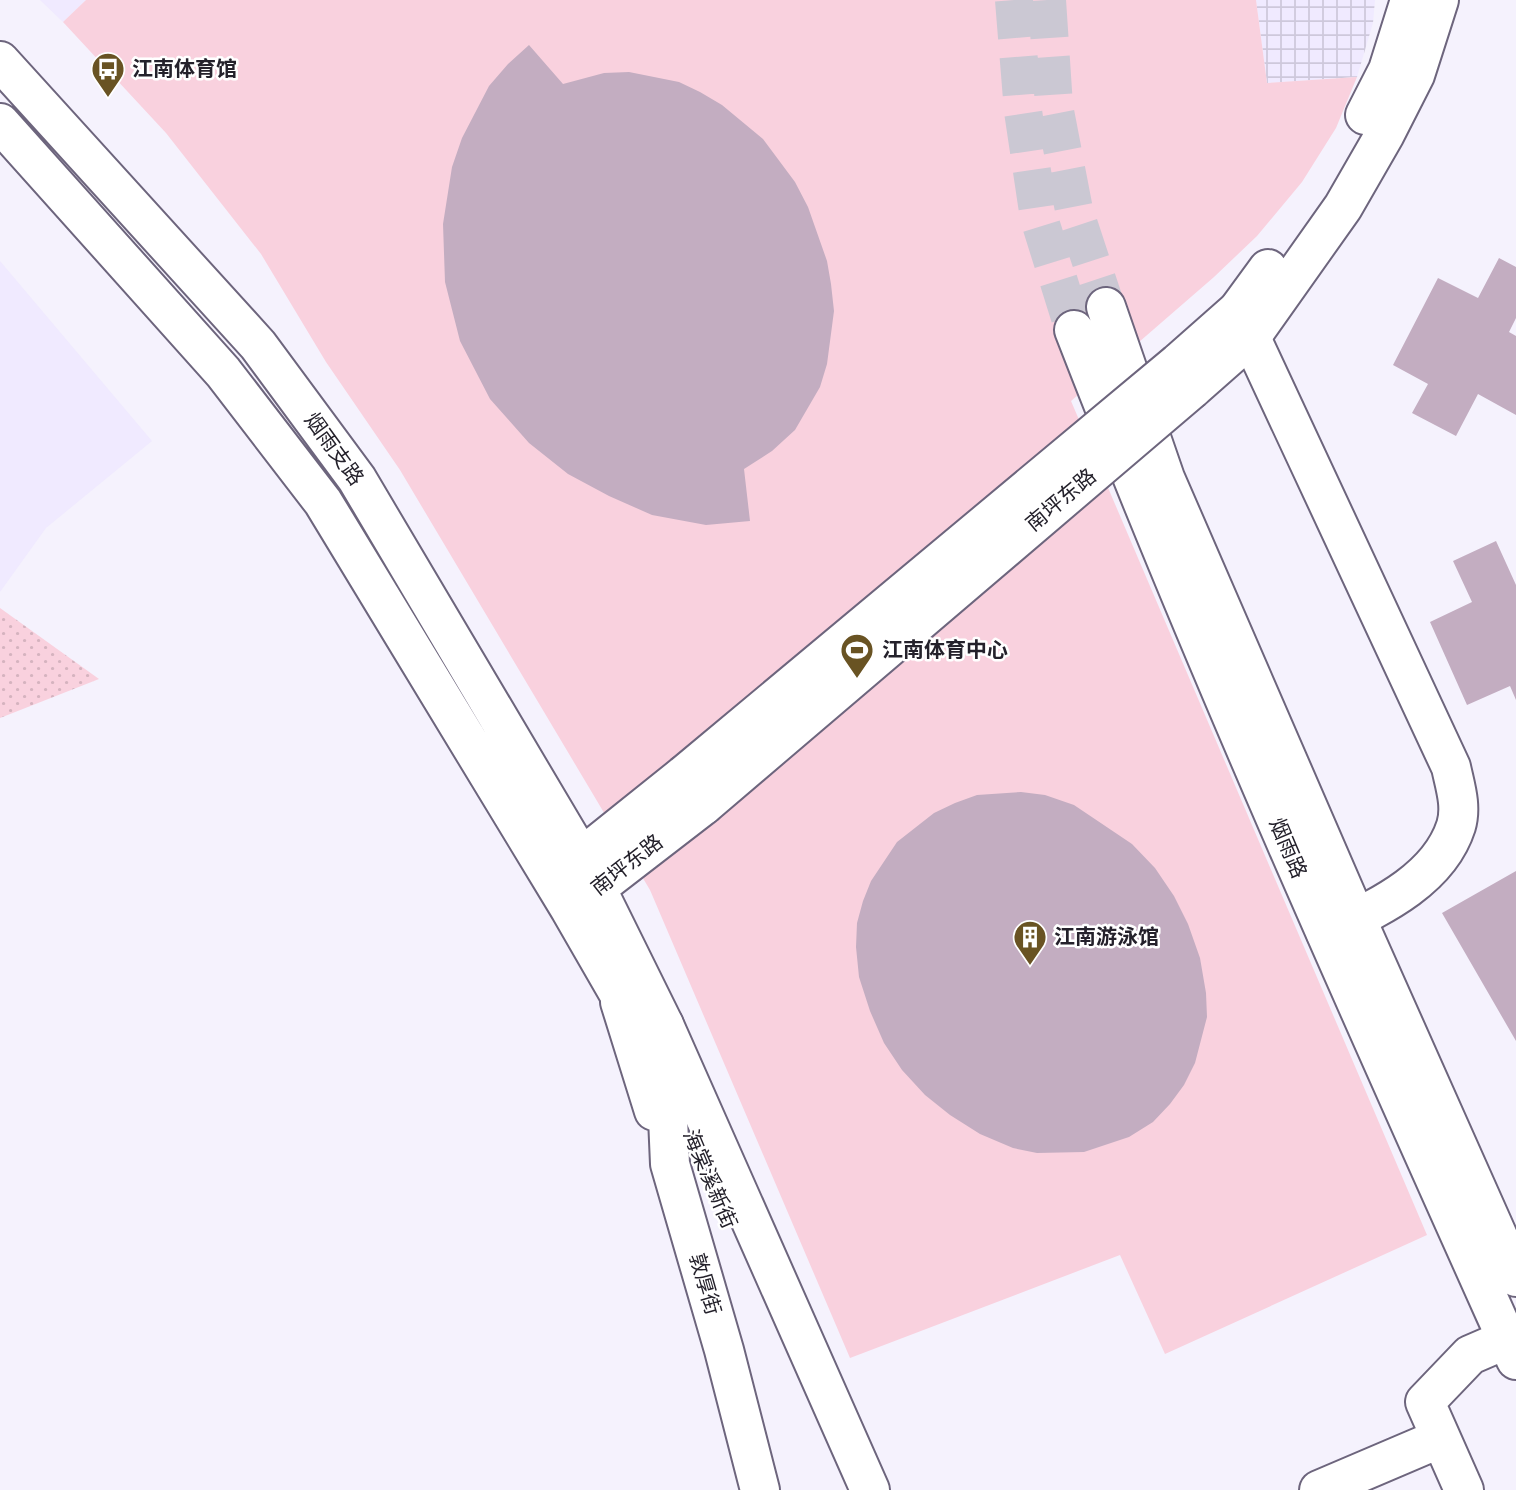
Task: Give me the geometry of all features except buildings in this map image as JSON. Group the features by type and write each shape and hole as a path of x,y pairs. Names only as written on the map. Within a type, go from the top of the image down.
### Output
{"main road":[{"name":"南坪东路","path":"1245,323 1360,126 1388,69 1410,0"},
{"name":"南坪东路","path":"575,884 694,790 1245,323 1343,207 1415,75 1439,0"},
{"name":"烟雨支路","path":"0,61 258,345 357,479 575,884"},
{"name":"烟雨支路","path":"0,123 223,372 323,502 575,884"},
{"name":"烟雨路","path":"1106,307 1165,478 1340,926 1511,1349"},
{"path":"1245,323 1451,767 1458,796 1456,825 1439,858 1410,887 1340,926"},
{"name":"烟雨路","path":"1074,330 1138,496 1340,926 1516,1277"},
{"name":"海棠溪新街","path":"575,884 616,990 665,1076 844,1490"},
{"name":"海棠溪新街","path":"575,884 664,1025 870,1490"},
{"path":"616,990 670,1164"},
{"name":"敦厚街","path":"664,1025 670,1164 724,1350 760,1490"},
{"path":"1464,1490 1424,1402 1470,1355 1511,1349"},
{"path":"1319,1490 1441,1438"}],"shaded area":[{"path":"40,0 86,0 63,22"},
{"name":"江南体育中心","path":"86,0 1256,0 1267,83 1357,77 1336,128 1302,182 1257,236 1214,277 1071,401 1427,1235 1165,1354 1120,1255 850,1358 650,890 400,470 326,362 261,254 166,133 63,22"},
{"path":"1256,0 1375,0 1373,23 1357,77 1267,83"},
{"path":"0,261 152,441 46,528 0,592"},
{"path":"0,608 99,679 0,718"}],"tunnel":[{"path":"1014,0 1023,111 1039,218 1074,330"},
{"path":"1047,0 1054,106 1074,210 1106,307"}],"place":[{"name":"江南体育馆","path":"108,99"},
{"name":"江南体育中心","path":"857,680"},
{"name":"江南游泳馆","path":"1030,967"}]}
